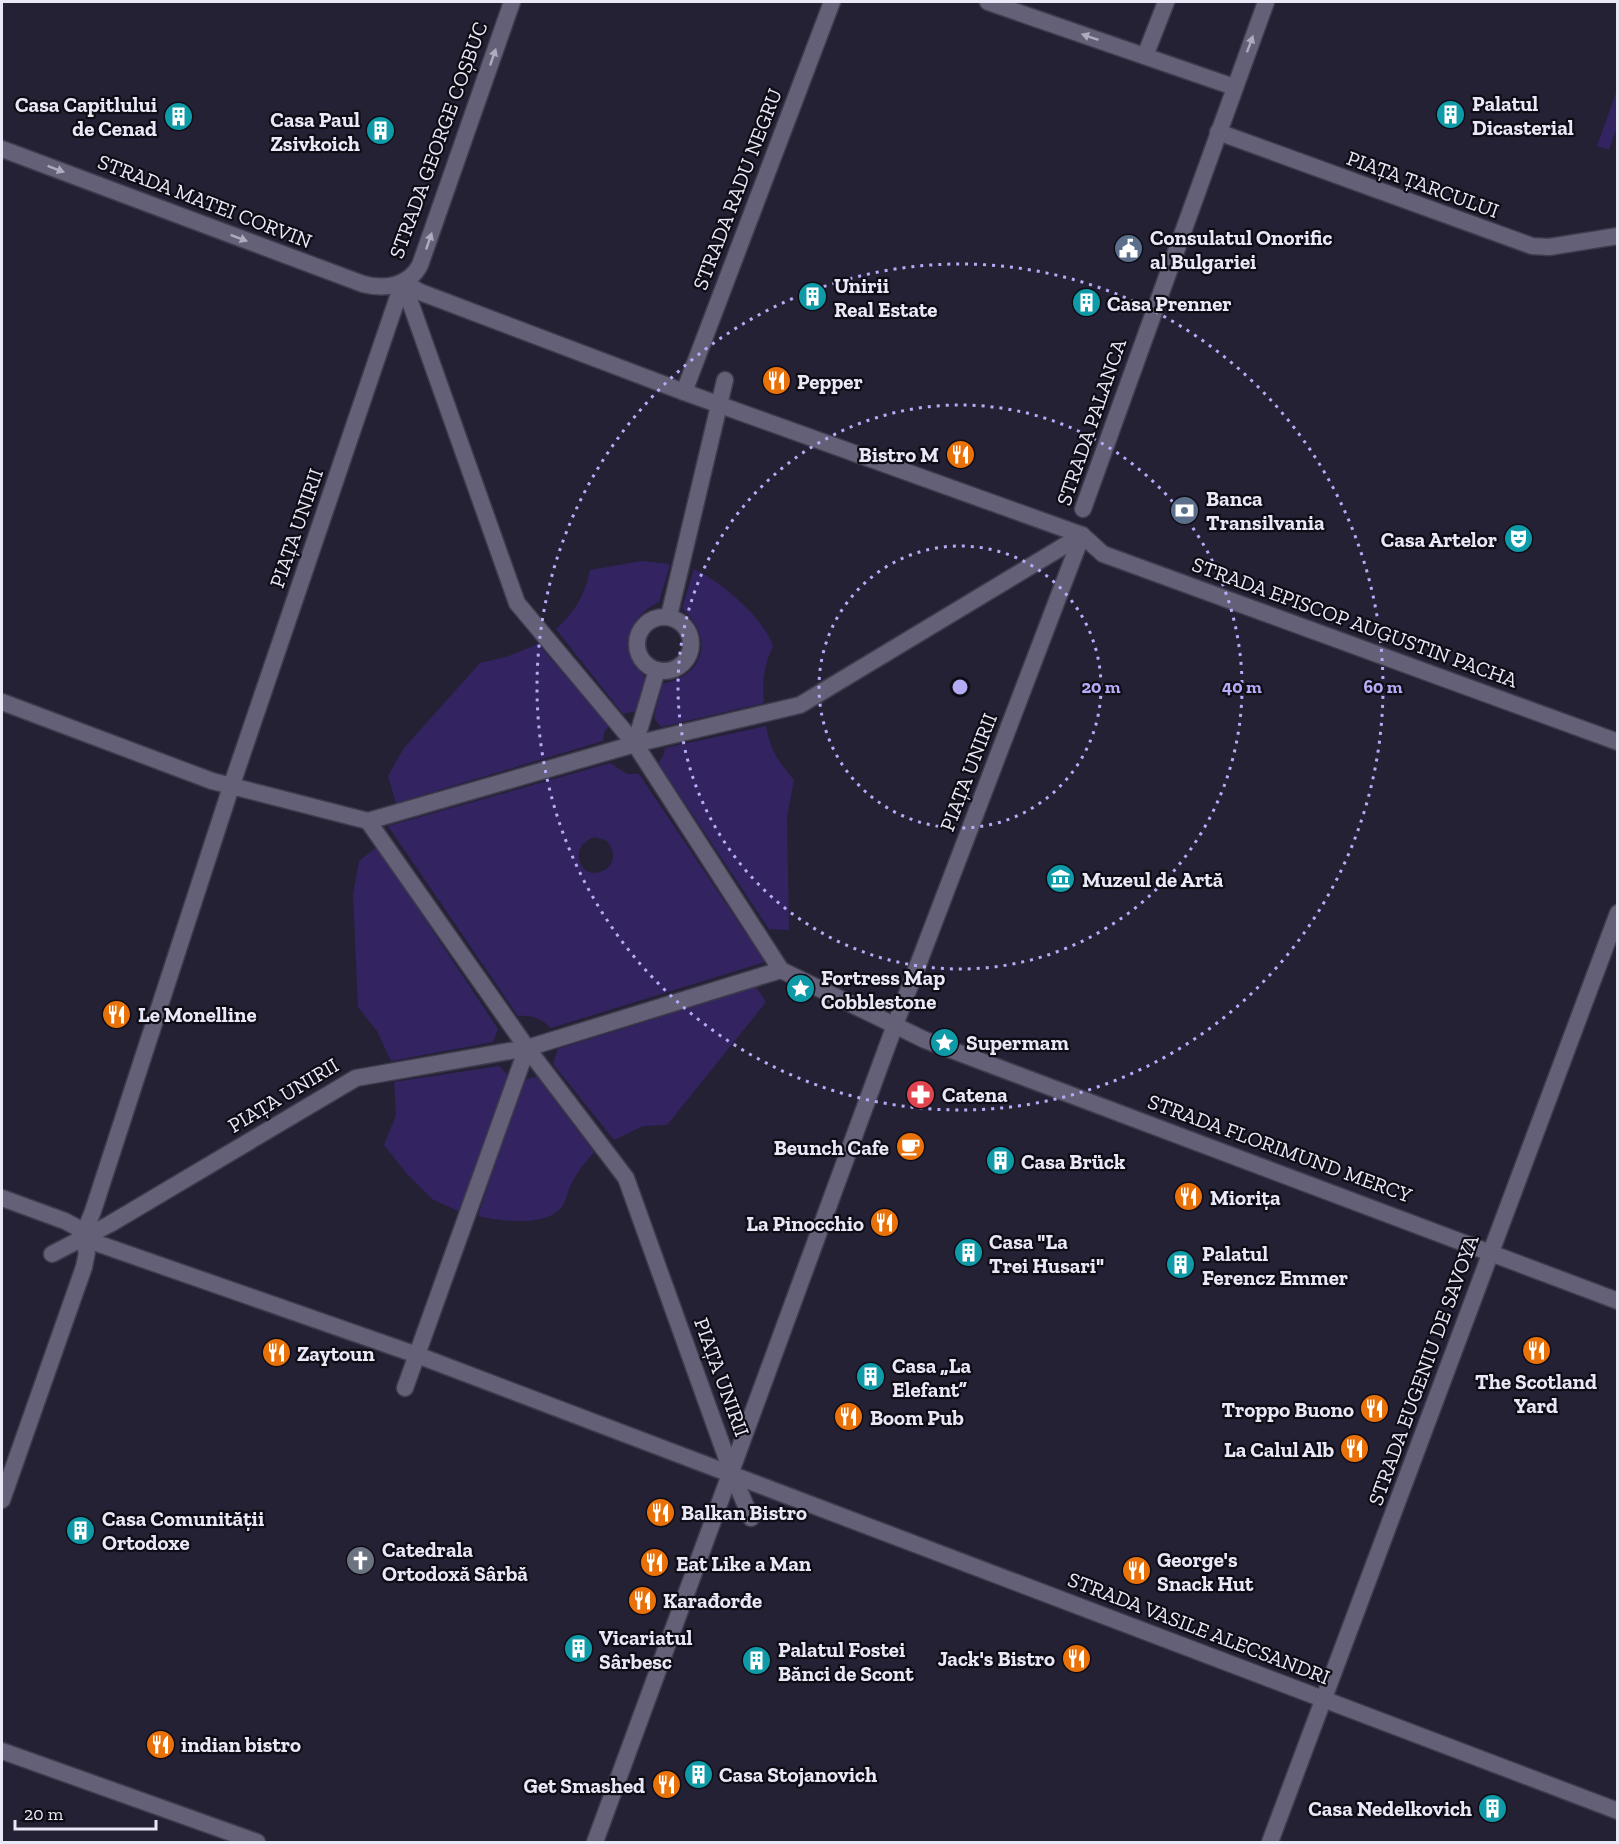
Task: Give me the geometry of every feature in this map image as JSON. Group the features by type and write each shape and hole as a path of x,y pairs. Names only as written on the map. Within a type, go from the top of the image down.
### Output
{"street":[{"name":"STRADA GEORGE COȘBUC","path":"399,284 420,265 512,2"},
{"name":"STRADA RADU NEGRU","path":"684,393 832,2"},
{"path":"988,2 1234,87"},
{"path":"1145,56 1166,2"},
{"name":"STRADA PALANCA","path":"1082,535 1079,523 1083,508 1266,2"},
{"name":"PIAȚA ȚARCULUI","path":"1218,132 1532,246 1549,247 1617,236"},
{"name":"STRADA MATEI CORVIN","path":"2,149 363,284 378,287 399,284"},
{"path":"399,284 684,393 1082,535"},
{"path":"399,284 517,603 635,744 781,970 895,1025"},
{"name":"PIAȚA UNIRII","path":"82,1238 93,1211 231,787 399,284"},
{"path":"669,616 725,380"},
{"path":"2,702 212,781 368,821 635,744 800,705 1082,535"},
{"name":"PIAȚA UNIRII","path":"595,1842 716,1518 895,1025 1082,535"},
{"name":"STRADA EPISCOP AUGUSTIN PACHA","path":"1082,535 1103,554 1617,742"},
{"path":"660,616 669,616 684,625 692,641 691,650 687,658 674,669 657,670 648,666 641,659 636,642 638,633 644,625 660,616"},
{"path":"635,744 657,670"},
{"name":"PIAȚA UNIRII","path":"368,821 527,1048 626,1178 732,1473 751,1518"},
{"name":"STRADA EUGENIU DE SAVOYA","path":"1270,1842 1617,913"},
{"name":"PIAȚA UNIRII","path":"52,1254 110,1224 356,1078 527,1048 781,970"},
{"name":"STRADA FLORIMUND MERCY","path":"895,1025 926,1040 1617,1301"},
{"path":"405,1388 527,1048"},
{"path":"2,1198 78,1228 87,1252 84,1267 2,1500"},
{"name":"PIAȚA UNIRII","path":"82,1238 417,1354 764,1485"},
{"name":"STRADA VASILE ALECSANDRI","path":"764,1485 1617,1811"},
{"path":"2,1751 257,1842"}],"shaded area":[{"path":"1617,90 1617,127 1609,150 1597,146"},
{"path":"642,561 670,564 659,602 644,612 633,626 630,635 629,653 645,677 636,711 623,714 556,629 569,616 578,602 590,570"},
{"path":"694,569 716,582 740,601 768,635 773,646 764,674 764,703 661,727 654,718 662,684 688,673 696,664 700,654 699,631 682,608"},
{"path":"538,644 609,725 604,733 603,741 396,803 388,776 404,748 480,663 506,657"},
{"path":"766,726 776,755 794,780 787,817 789,930 769,929 658,763 665,748"},
{"path":"610,763 627,774 639,774 765,962 551,1028 536,1018 518,1016 388,826","holes":["595,837 607,841 613,854 610,865 606,870 600,872 586,871 580,861 581,847 589,839"]},
{"path":"377,847 498,1029 493,1042 391,1061 377,1031 358,1007 353,894 359,861"},
{"path":"756,987 766,1002 667,1125 643,1126 614,1140 553,1064 558,1049"},
{"path":"499,1066 508,1075 460,1212 432,1199 407,1174 384,1145 396,1115 394,1082"},
{"path":"537,1077 594,1152 578,1173 563,1205 547,1217 511,1221 478,1216 522,1080"}],"place":[{"name":"Palatul Dicasterial","path":"1451,115"},
{"name":"Casa Capitlului de Cenad","path":"178,116"},
{"name":"Casa Paul Zsivkoich","path":"381,131"},
{"name":"Consulatul Onorific al Bulgariei","path":"1129,249"},
{"name":"Unirii Real Estate","path":"813,297"},
{"name":"Casa Prenner","path":"1086,303"},
{"name":"Pepper","path":"776,381"},
{"name":"Bistro M","path":"960,454"},
{"name":"Banca Transilvania","path":"1185,510"},
{"name":"Casa Artelor","path":"1518,539"},
{"name":"Muzeul de Artă","path":"1061,879"},
{"name":"Fortress Map Cobblestone","path":"800,989"},
{"name":"Le Monelline","path":"117,1014"},
{"name":"Supermam","path":"945,1042"},
{"name":"Catena","path":"921,1094"},
{"name":"Beunch Cafe","path":"910,1147"},
{"name":"Casa Brück","path":"1000,1161"},
{"name":"Miorița","path":"1189,1197"},
{"name":"La Pinocchio","path":"885,1223"},
{"name":"Casa \"La Trei Husari\"","path":"968,1253"},
{"name":"Palatul Ferencz Emmer","path":"1181,1265"},
{"name":"The Scotland Yard","path":"1536,1350"},
{"name":"Zaytoun","path":"276,1353"},
{"name":"Casa „La Elefant”","path":"871,1377"},
{"name":"Troppo Buono","path":"1375,1409"},
{"name":"Boom Pub","path":"849,1417"},
{"name":"La Calul Alb","path":"1355,1449"},
{"name":"Balkan Bistro","path":"660,1512"},
{"name":"Casa Comunității Ortodoxe","path":"81,1530"},
{"name":"Catedrala Ortodoxă Sârbă","path":"361,1561"},
{"name":"Eat Like a Man","path":"655,1563"},
{"name":"George's Snack Hut","path":"1136,1571"},
{"name":"Karađorđe","path":"642,1600"},
{"name":"Vicariatul Sârbesc","path":"578,1649"},
{"name":"Jack's Bistro","path":"1076,1658"},
{"name":"Palatul Fostei Bănci de Scont","path":"757,1661"},
{"name":"indian bistro","path":"160,1744"},
{"name":"Casa Stojanovich","path":"698,1774"},
{"name":"Get Smashed","path":"666,1785"},
{"name":"Casa Nedelkovich","path":"1493,1808"}]}
